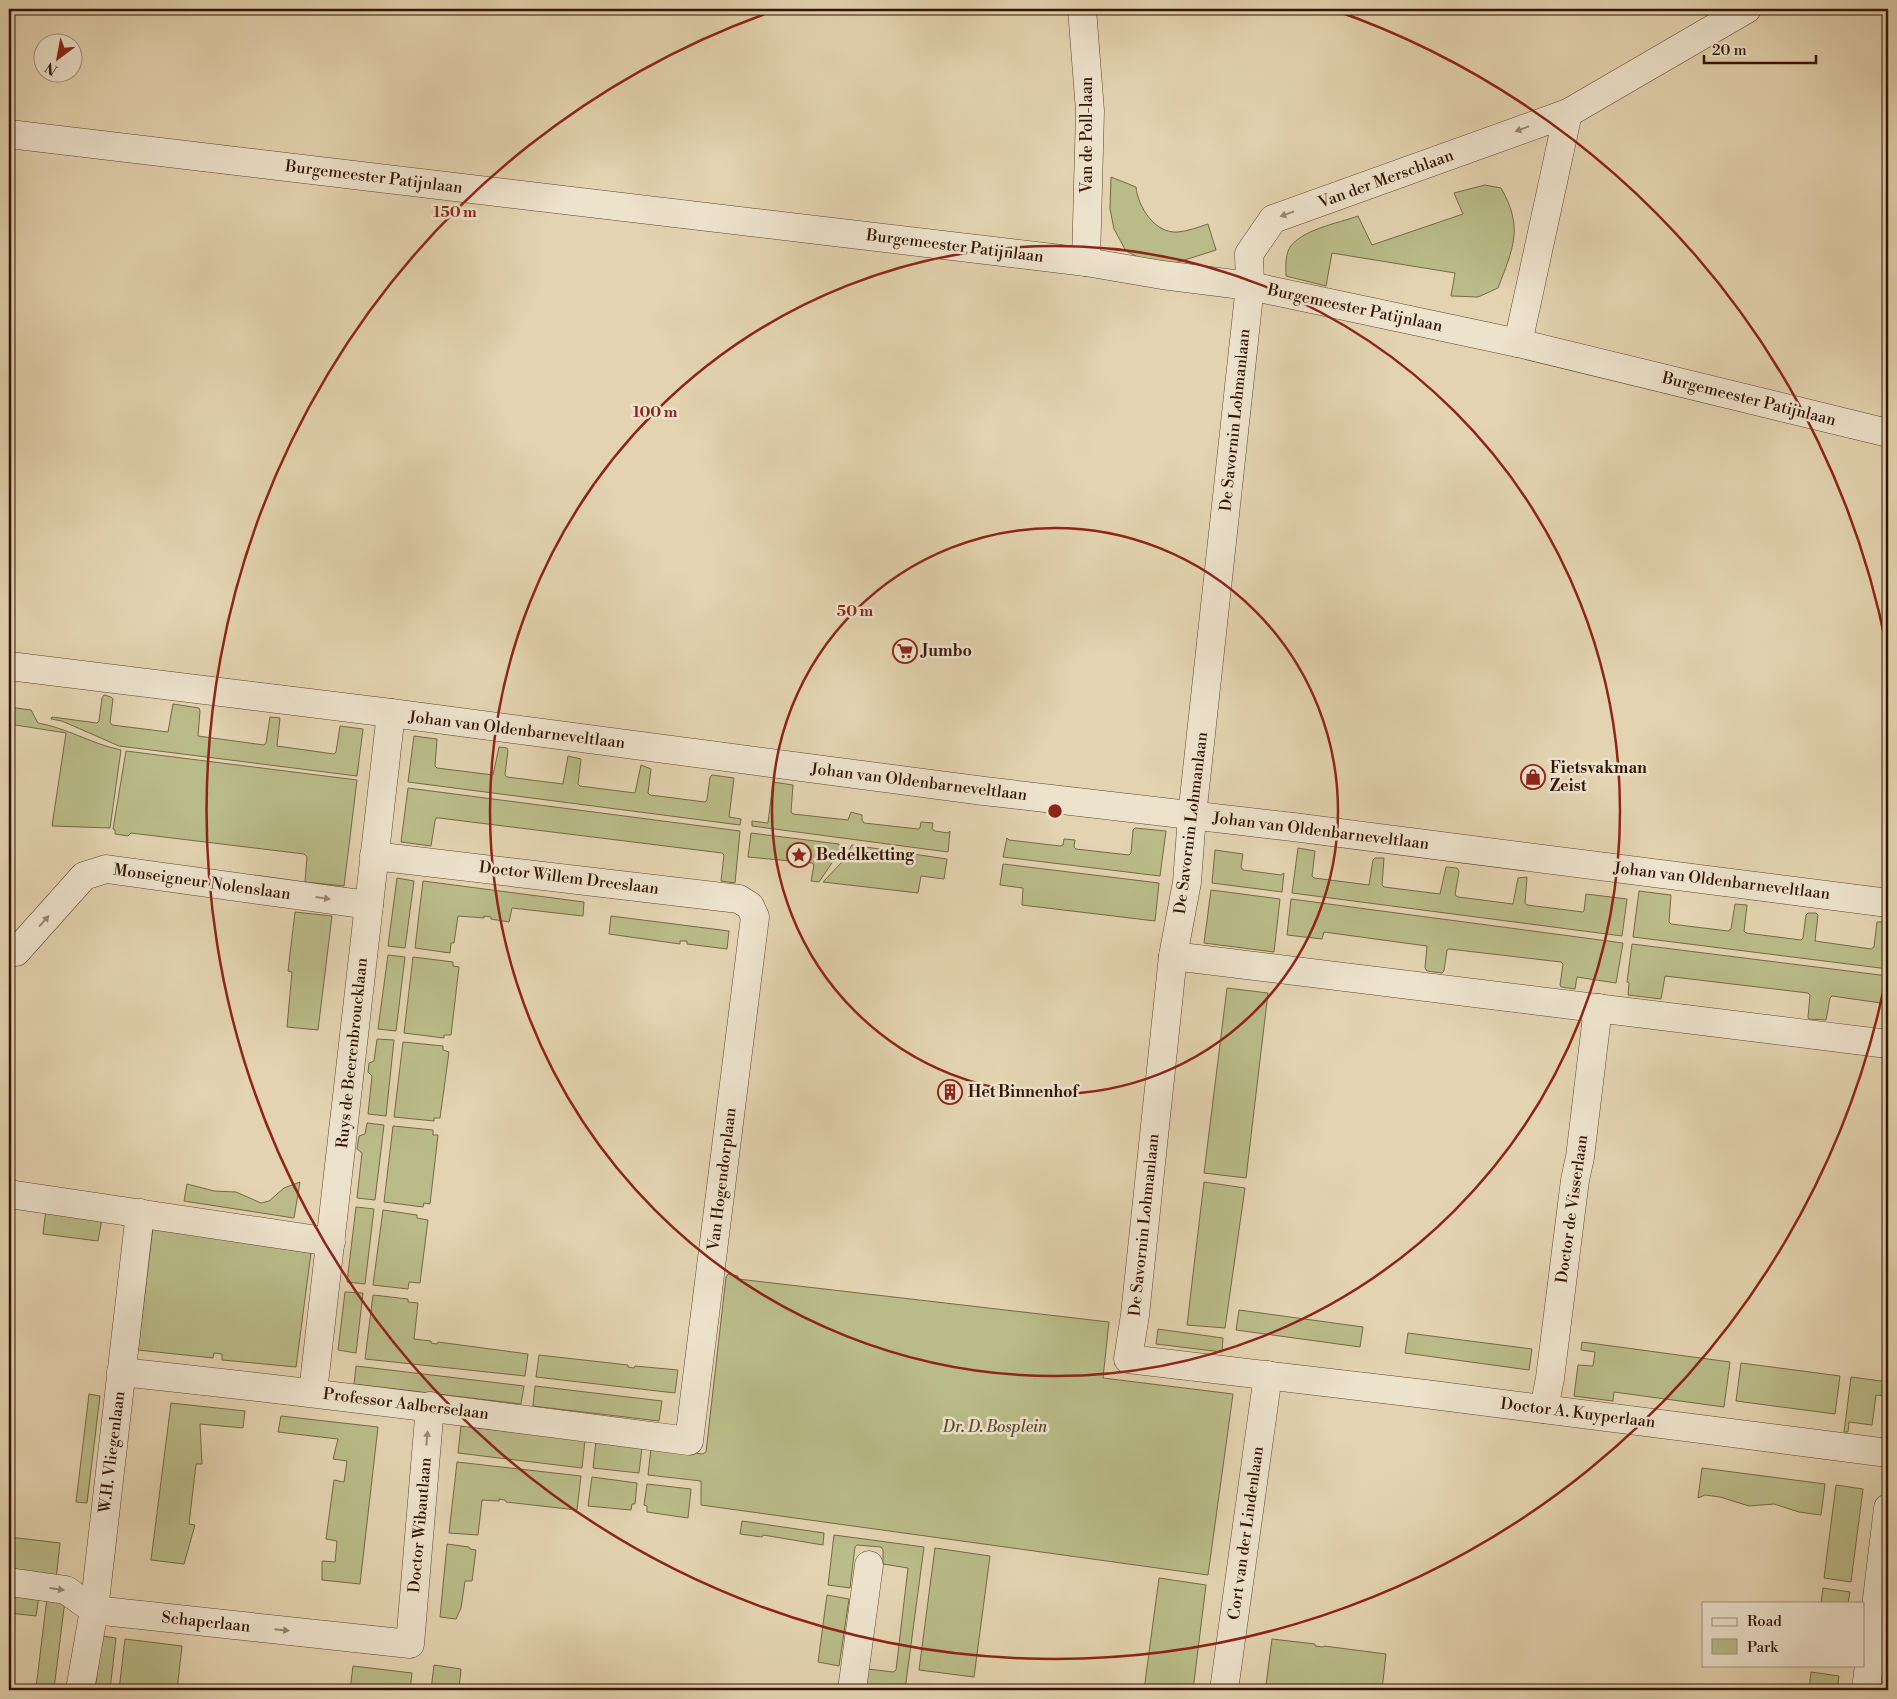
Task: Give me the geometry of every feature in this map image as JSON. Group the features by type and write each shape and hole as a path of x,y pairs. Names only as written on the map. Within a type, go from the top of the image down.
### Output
{"street":[{"name":"Van de Poll-laan","path":"1082,9 1090,111 1086,262"},
{"name":"Van der Merschlaan","path":"1250,286 1249,254 1273,219 1568,113 1747,9"},
{"path":"1518,343 1568,113"},
{"name":"Burgemeester Patijnlaan","path":"9,134 1086,262 1162,275 1250,286 1518,343 1888,433"},
{"name":"De Savornin Lohmanlaan","path":"1128,1360 1135,1315 1173,956 1186,882 1250,286"},
{"name":"Johan van Oldenbarneveltlaan","path":"9,666 391,713 984,791 1293,827 1888,902"},
{"name":"Ruys de Beerenbroucklaan","path":"313,1392 391,713"},
{"name":"Doctor Willem Dreeslaan","path":"374,856 739,899 750,906 755,917"},
{"name":"Monseigneur Nolenslaan","path":"9,954 16,952 84,876 106,869 369,905"},
{"name":"Van Hogendorplaan","path":"689,1441 755,917"},
{"path":"1173,956 1888,1044"},
{"name":"Doctor de Visserlaan","path":"1544,1409 1575,1180 1580,1157 1598,1008"},
{"path":"9,1194 330,1242"},
{"name":"W.H. Vliegenlaan","path":"80,1690 94,1610 140,1214"},
{"name":"Doctor A. Kuyperlaan","path":"1128,1360 1268,1375 1888,1453"},
{"name":"Professor Aalberselaan","path":"121,1372 430,1406 689,1441"},
{"name":"Cort van der Lindenlaan","path":"1224,1690 1268,1375"},
{"name":"Doctor Wibautlaan","path":"410,1644 430,1406"},
{"path":"1866,1690 1888,1508"},
{"path":"852,1690 868,1565"},
{"name":"Schaperlaan","path":"9,1582 66,1590 94,1610 410,1644"}],"green space":[{"path":"1111,177 1136,187 1137,195 1144,211 1162,229 1178,232 1208,224 1216,250 1169,265 1148,262 1126,251 1114,229 1110,209"},
{"path":"1485,185 1501,188 1508,202 1514,227 1512,249 1498,288 1478,297 1451,296 1455,273 1332,253 1326,286 1286,276 1286,259 1289,249 1294,242 1310,232 1358,216 1372,245 1463,214 1454,193"},
{"path":"104,695 113,699 110,722 112,725 168,732 173,704 199,708 198,736 264,745 266,743 270,717 280,718 277,746 334,754 336,752 340,726 363,729 357,776 119,746 62,721 51,719 52,717 97,723"},
{"path":"9,707 31,710 38,723 59,728 121,750 110,828 52,826 66,733 9,724"},
{"path":"414,736 437,739 435,766 437,768 493,775 499,747 507,748 505,775 507,777 563,784 568,756 581,759 578,784 580,786 635,793 641,765 651,769 648,793 650,795 705,802 712,775 734,778 729,817 741,819 740,825 408,782"},
{"path":"126,751 357,780 344,886 305,882 307,857 304,854 131,833 128,836 115,834 113,829"},
{"path":"773,782 793,785 791,812 793,814 848,820 851,812 862,815 864,823 918,829 921,822 933,823 932,829 935,831 948,833 950,831 948,852 752,826 752,821 768,823"},
{"path":"408,788 740,831 735,883 721,881 724,855 722,853 439,818 436,818 435,821 431,846 401,842"},
{"path":"1135,828 1166,831 1160,876 1003,857 1007,838 1009,840 1060,846 1063,845 1064,839 1075,840 1074,847 1076,849 1129,855 1131,853 1133,830"},
{"path":"751,833 839,844 840,851 819,882 811,881 814,865 812,863 748,857"},
{"path":"852,845 947,859 944,879 921,876 918,893 823,882 841,863"},
{"path":"1298,848 1315,851 1312,876 1314,878 1369,885 1373,860 1375,858 1384,858 1382,885 1384,887 1440,894 1446,867 1457,868 1459,871 1455,895 1458,897 1513,904 1518,878 1527,877 1525,903 1527,905 1583,912 1586,894 1627,899 1622,936 1292,893"},
{"path":"1215,850 1243,854 1241,867 1243,870 1281,875 1284,873 1282,892 1212,883"},
{"path":"1003,864 1159,883 1155,921 1022,905 1023,888 1000,885"},
{"path":"397,878 414,881 405,948 388,946"},
{"path":"423,881 584,902 583,916 512,908 509,922 484,916 484,918 458,916 454,943 451,943 450,953 415,948"},
{"path":"1211,890 1280,899 1274,952 1204,943"},
{"path":"1639,891 1671,895 1669,922 1671,924 1728,931 1731,929 1735,904 1747,905 1744,931 1746,933 1801,940 1803,938 1806,915 1808,913 1816,913 1818,915 1815,941 1871,949 1874,947 1877,922 1888,922 1888,969 1633,937"},
{"path":"1291,899 1623,943 1616,983 1577,977 1575,989 1561,987 1563,964 1561,962 1449,949 1447,950 1444,971 1442,973 1427,971 1425,968 1427,946 1324,932 1322,939 1287,935"},
{"path":"295,912 332,916 318,1030 287,1027 292,972 288,971"},
{"path":"611,916 729,931 727,949 687,944 687,941 680,941 680,944 609,934"},
{"path":"1632,944 1888,976 1888,1004 1832,996 1826,1020 1809,1019 1810,995 1808,993 1665,976 1661,999 1628,995 1629,983 1627,982"},
{"path":"388,955 405,957 396,1031 378,1029"},
{"path":"413,957 453,962 453,966 459,967 451,1035 444,1035 444,1038 404,1033"},
{"path":"1227,988 1268,993 1246,1178 1204,1173"},
{"path":"377,1039 394,1040 386,1116 368,1114 372,1076 368,1072 369,1063 374,1061"},
{"path":"403,1042 443,1046 443,1050 449,1052 440,1118 434,1118 434,1121 394,1117"},
{"path":"367,1123 384,1125 375,1200 357,1198 362,1153 357,1149 359,1136 365,1134"},
{"path":"393,1126 433,1130 433,1135 438,1135 430,1204 424,1203 423,1207 384,1202"},
{"path":"300,1182 294,1218 184,1201 187,1184 214,1191 236,1192 261,1203 269,1201 284,1188"},
{"path":"1204,1182 1245,1188 1225,1328 1187,1325"},
{"path":"356,1207 374,1209 365,1284 347,1282"},
{"path":"46,1209 102,1218 98,1241 43,1234"},
{"path":"383,1210 417,1215 417,1218 428,1220 420,1283 409,1282 408,1289 373,1285"},
{"path":"153,1227 311,1253 296,1367 222,1360 222,1354 214,1353 213,1358 138,1350"},
{"name":"Dr. D. Bosplein","path":"728,1274 738,1276 738,1279 1109,1322 1103,1378 1233,1394 1208,1575 701,1505 701,1481 648,1475 651,1448 703,1454 706,1452 726,1277"},
{"path":"345,1292 363,1293 356,1353 338,1350"},
{"path":"373,1295 408,1299 408,1302 418,1303 414,1339 431,1341 431,1343 437,1344 438,1342 528,1354 525,1376 365,1359"},
{"path":"1239,1310 1363,1327 1360,1347 1236,1330"},
{"path":"1158,1329 1223,1338 1222,1352 1156,1344"},
{"path":"1408,1333 1532,1349 1529,1370 1405,1353"},
{"path":"1582,1342 1730,1362 1724,1407 1614,1392 1613,1401 1574,1396 1578,1365 1593,1366 1595,1352 1581,1350"},
{"path":"539,1355 628,1365 628,1367 634,1368 635,1366 678,1370 675,1393 536,1377"},
{"path":"1741,1363 1840,1376 1835,1414 1736,1401"},
{"path":"356,1366 524,1386 521,1404 354,1384"},
{"path":"1851,1377 1888,1382 1888,1396 1876,1395 1872,1425 1849,1422 1848,1432 1844,1432"},
{"path":"535,1386 662,1401 659,1421 533,1406"},
{"path":"89,1394 100,1396 87,1503 76,1502"},
{"path":"171,1403 245,1411 243,1428 200,1424 202,1464 196,1464 189,1524 195,1525 184,1564 151,1560"},
{"path":"281,1416 378,1427 360,1584 322,1580 322,1561 335,1562 337,1541 326,1539 334,1480 344,1482 347,1461 333,1459 338,1439 278,1432"},
{"path":"461,1426 585,1440 582,1468 458,1453"},
{"path":"596,1441 642,1447 639,1473 593,1468"},
{"path":"457,1462 581,1476 577,1510 506,1502 499,1499 499,1501 482,1500 478,1535 449,1533"},
{"path":"1702,1468 1825,1484 1821,1515 1799,1512 1774,1504 1749,1506 1720,1497 1705,1495 1698,1498"},
{"path":"592,1477 637,1483 635,1504 632,1504 631,1510 588,1506"},
{"path":"647,1484 691,1489 688,1518 647,1512 647,1506 644,1505"},
{"path":"1836,1485 1863,1489 1851,1582 1824,1578"},
{"path":"742,1521 824,1533 823,1545 763,1535 762,1537 740,1534"},
{"path":"834,1535 924,1547 905,1690 865,1690 868,1669 893,1672 896,1670 908,1568 883,1564 883,1550 881,1547 857,1545 855,1547 850,1588 828,1585"},
{"path":"9,1537 60,1543 56,1579 9,1573"},
{"path":"447,1544 469,1547 476,1550 472,1581 465,1581 461,1608 456,1619 440,1617"},
{"path":"935,1548 990,1556 974,1677 919,1670"},
{"path":"1159,1578 1206,1585 1193,1690 1144,1690"},
{"path":"1823,1588 1850,1592 1848,1602 1821,1602"},
{"path":"9,1592 39,1596 36,1616 9,1613"},
{"path":"827,1595 849,1599 839,1666 818,1662"},
{"path":"47,1598 65,1600 54,1689 36,1688"},
{"path":"102,1636 116,1638 110,1690 95,1690"},
{"path":"125,1639 182,1646 177,1690 119,1690"},
{"path":"1272,1639 1386,1654 1382,1690 1306,1690 1266,1685"},
{"path":"434,1665 461,1669 459,1690 431,1690"},
{"path":"353,1666 412,1673 410,1690 350,1690"},
{"path":"1811,1672 1839,1676 1837,1690 1809,1690"}],"place":[{"name":"Jumbo","path":"905,651"},
{"name":"Fietsvakman Zeist","path":"1533,777"},
{"name":"Bedelketting","path":"799,855"},
{"name":"Het Binnenhof","path":"950,1092"}]}
